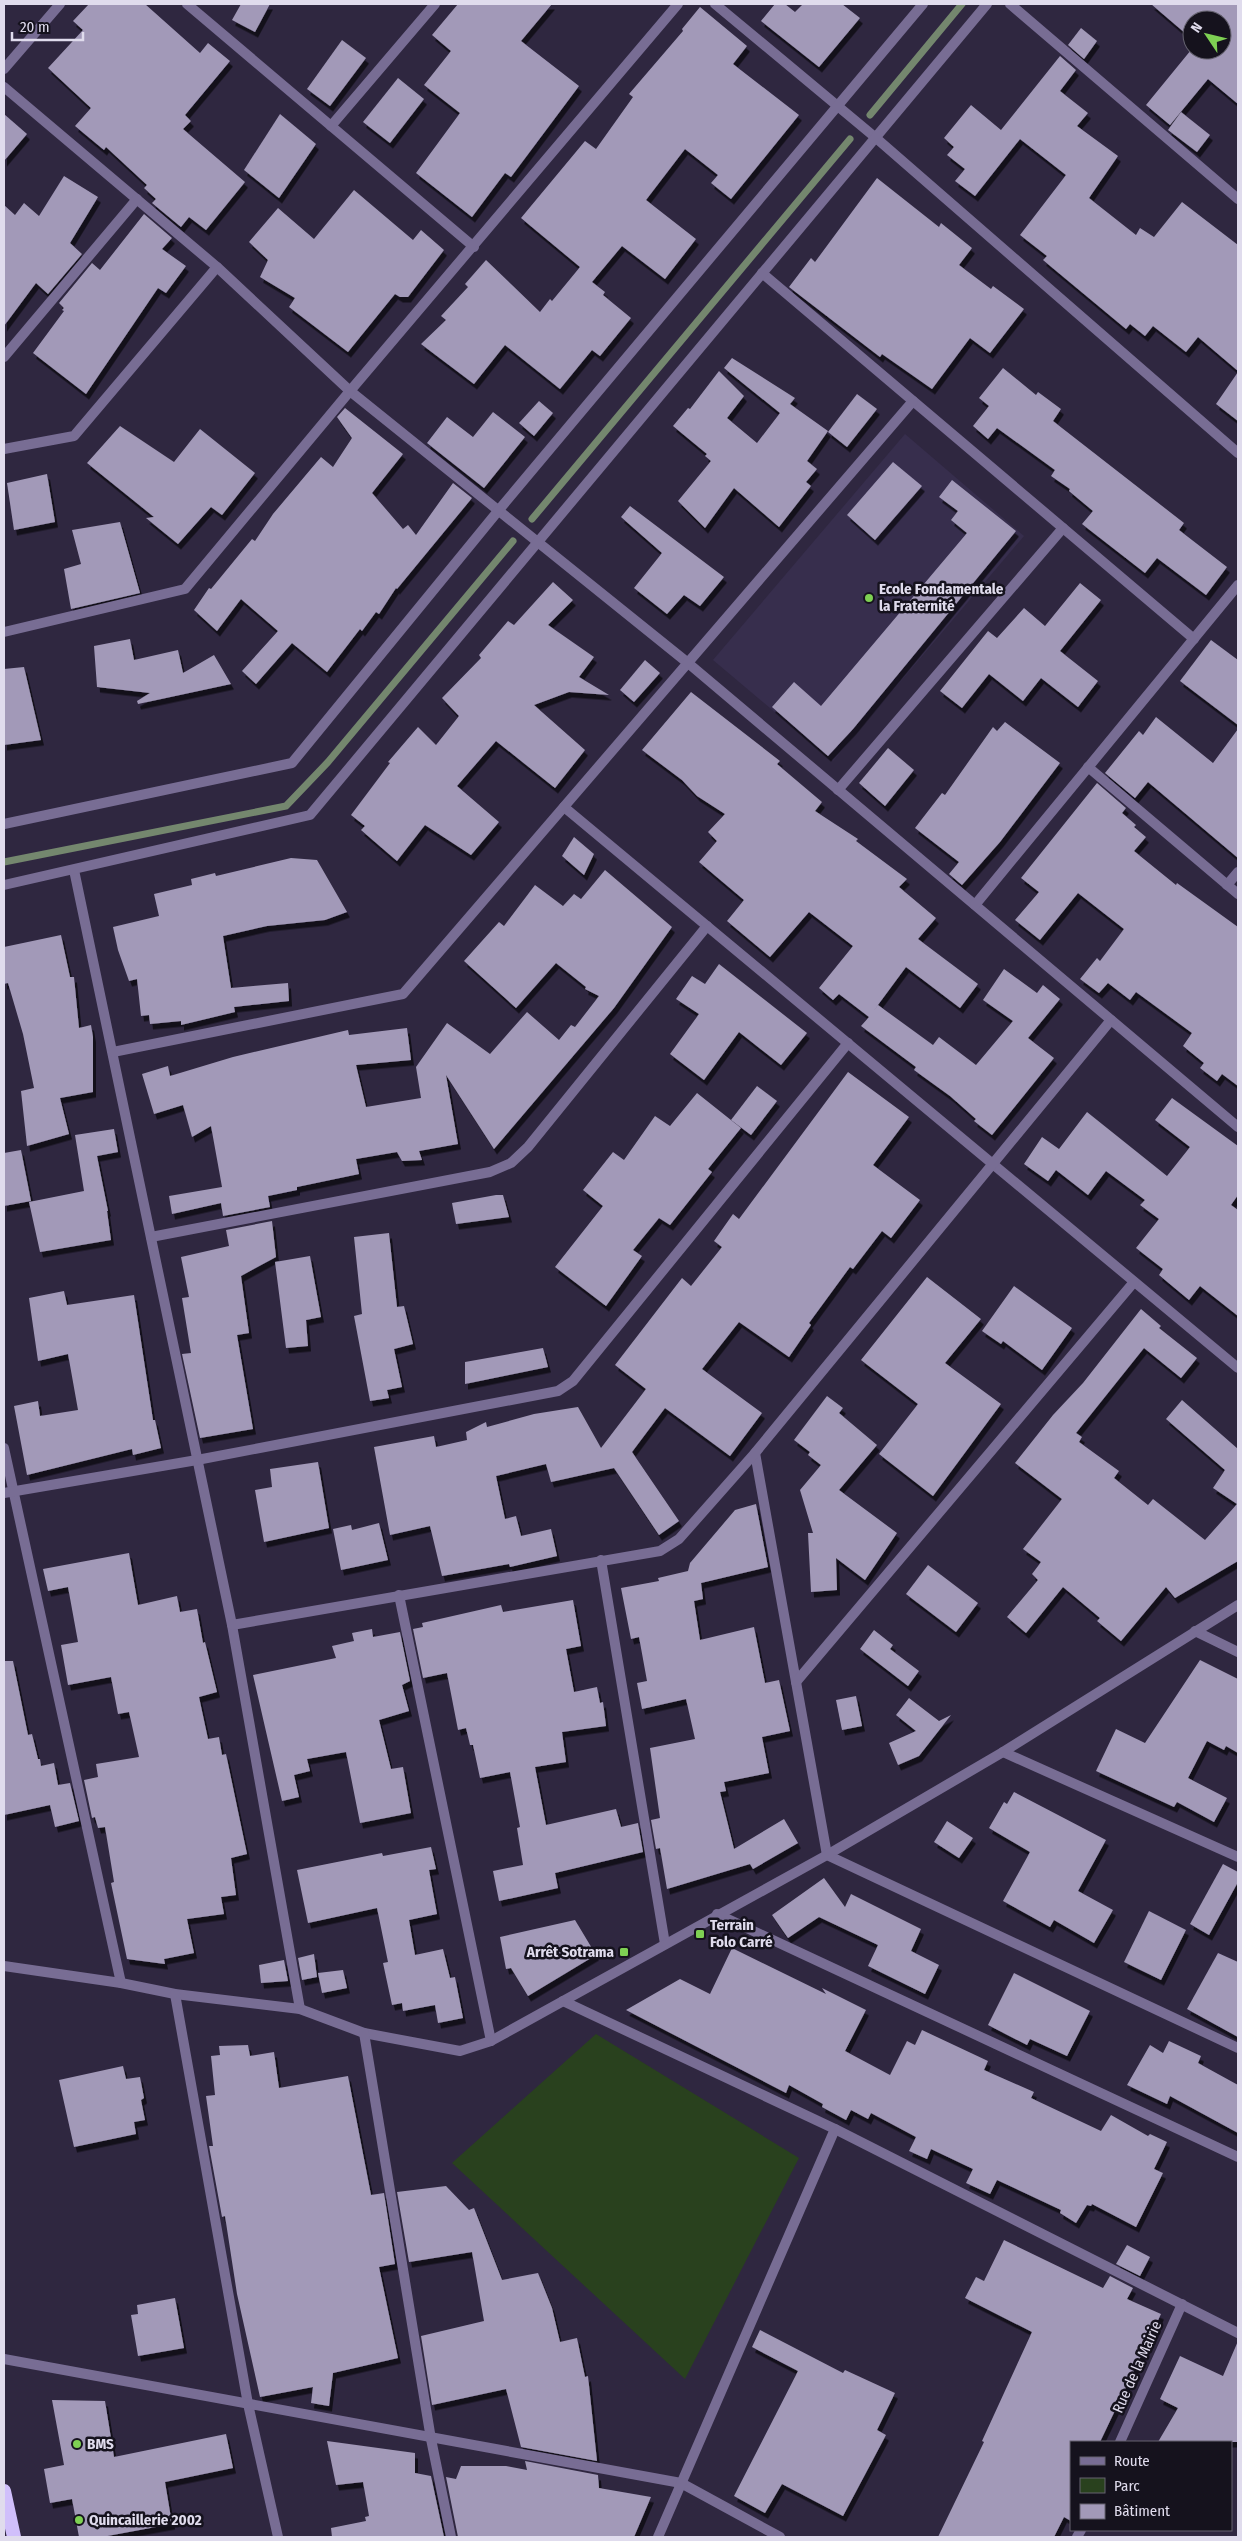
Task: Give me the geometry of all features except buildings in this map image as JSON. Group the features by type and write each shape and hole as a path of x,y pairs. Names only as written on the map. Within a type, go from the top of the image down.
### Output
{"highway":[{"path":"4,2491 14,2537"}],"street":[{"path":"4,69 60,4"},
{"path":"187,4 474,247"},
{"path":"4,632 185,589 678,4"},
{"path":"715,4 876,138 1238,453"},
{"path":"4,824 292,763 498,510 923,4"},
{"path":"4,885 310,815 987,4"},
{"path":"1010,4 1238,199"},
{"path":"331,126 433,5"},
{"path":"4,87 217,266 350,391 498,510 537,544 688,663 1238,1127"},
{"path":"4,357 137,199"},
{"path":"4,449 74,436 217,266"},
{"path":"762,273 1194,639"},
{"path":"113,1052 403,994 913,401"},
{"path":"838,790 1062,528"},
{"path":"975,905 1238,585"},
{"path":"1088,767 1238,894"},
{"path":"564,807 1238,1368"},
{"path":"74,870 232,1625 300,2009"},
{"path":"1227,885 1238,872"},
{"path":"151,1236 490,1172 511,1164 528,1147 707,926"},
{"path":"232,1625 660,1551 679,1539 754,1452 1111,1020"},
{"path":"8,1493 198,1460 558,1390 573,1381 848,1043"},
{"path":"796,1682 1134,1282"},
{"path":"4,1448 8,1493 121,1983"},
{"path":"754,1452 827,1855"},
{"path":"601,1560 665,1944"},
{"path":"399,1595 490,2041"},
{"path":"4,1966 121,1983 175,1994 300,2009 364,2032 460,2050 490,2041 827,1855 1003,1752 1238,1605"},
{"path":"1196,1632 1238,1652"},
{"path":"1003,1752 1238,1858"},
{"path":"827,1855 1238,2048"},
{"path":"717,1914 1238,2157"},
{"path":"175,1994 248,2404 278,2537"},
{"path":"563,2001 836,2129 1238,2332"},
{"path":"364,2032 431,2439 450,2537"},
{"path":"658,2537 836,2129"},
{"name":"Rue de la Mairie","path":"1120,2441 1182,2304"},
{"path":"4,2359 431,2439 681,2483 780,2537"}],"shaded area":[{"name":"Ecole Fondamentale la Fraternité","path":"905,434 1024,536 833,761 713,660"}],"green space":[{"path":"596,2034 799,2158 685,2379 452,2163"}],"waterway":[{"path":"870,115 962,4"},
{"path":"532,519 850,139"},
{"path":"4,862 286,806 328,762 513,541"}],"place":[{"name":"Ecole Fondamentale la Fraternité","path":"869,598"},
{"name":"Terrain Folo Carré","path":"700,1934"},
{"name":"Arrêt Sotrama","path":"624,1952"},
{"name":"BMS","path":"77,2444"},
{"name":"Quincaillerie 2002","path":"79,2520"}]}
